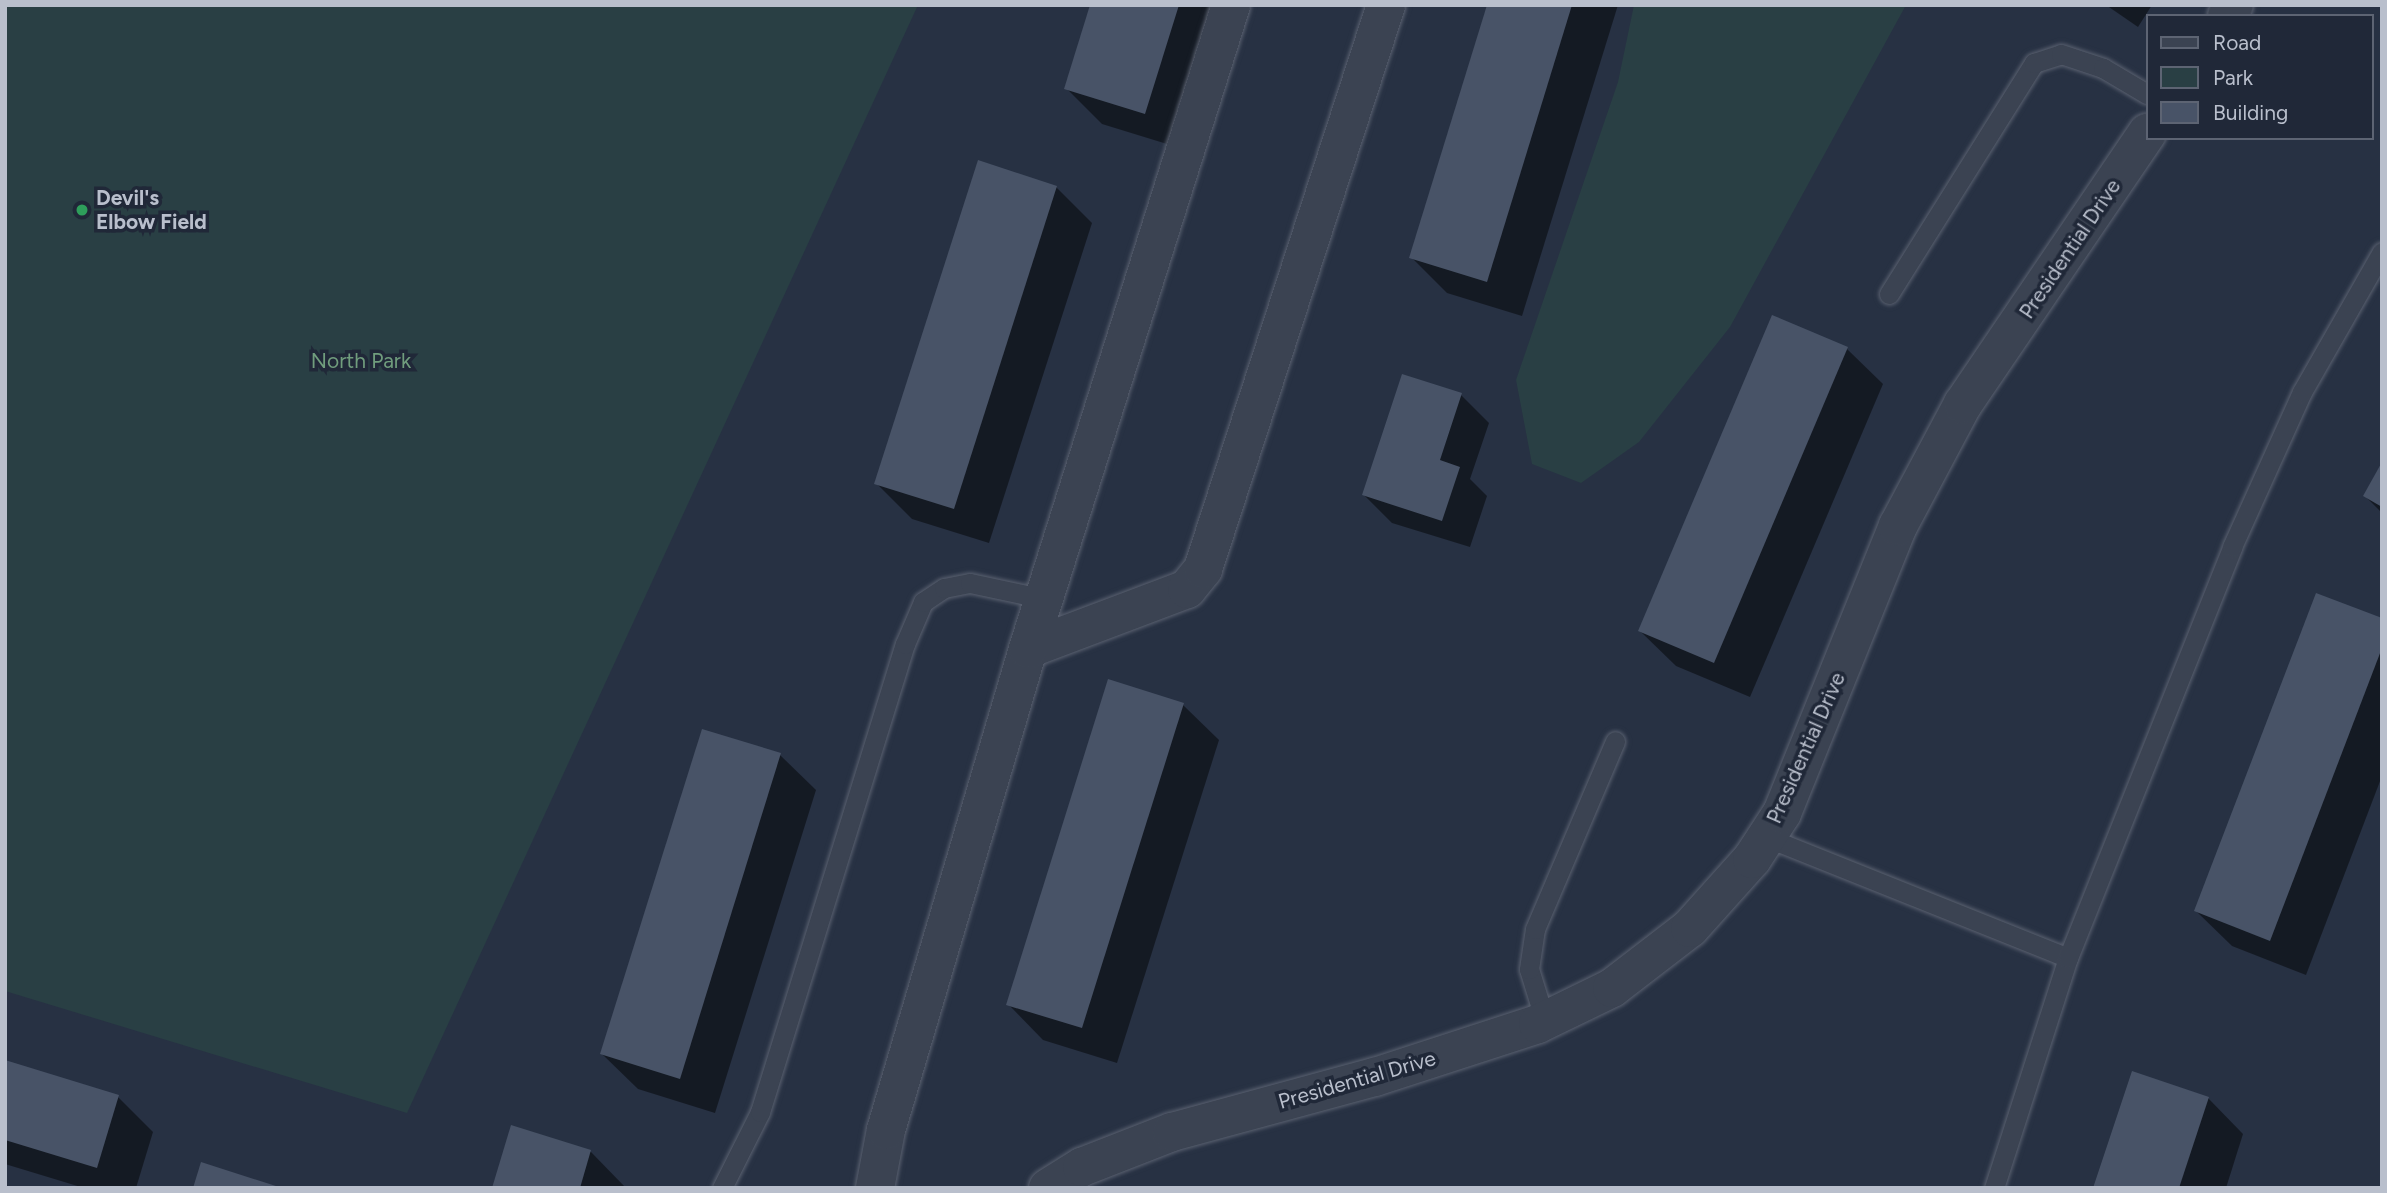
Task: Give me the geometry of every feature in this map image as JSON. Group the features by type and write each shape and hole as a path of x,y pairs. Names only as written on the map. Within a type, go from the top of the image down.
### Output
{"street":[{"path":"875,1188 886,1130 1028,649 1231,5"},
{"path":"1028,649 1187,589 1203,569 1386,5"},
{"name":"Presidential Drive","path":"1048,1188 1083,1167 1172,1132 1375,1077 1545,1021 1647,965 1723,894 1766,837 1809,753 1898,526 1963,404 2146,134"}],"lane":[{"path":"1889,295 2034,63 2061,54 2103,68 2146,93"},
{"path":"1994,1188 2068,958 2238,535 2302,393 2382,252"},
{"path":"722,1188 760,1112 905,644 923,602 944,588 970,583 1045,599"},
{"path":"1545,1021 1529,969 1535,929 1615,741"},
{"path":"1766,837 2068,958"}],"green space":[{"name":"North Park","path":"5,5 918,5 407,1113 5,991"},
{"path":"1634,5 1906,5 1730,327 1639,442 1581,483 1532,464 1516,380 1618,82"}],"building":[{"path":"1090,5 1179,5 1145,114 1064,89"},
{"path":"1487,5 1572,5 1487,282 1409,258"},
{"path":"978,160 1057,186 954,509 874,484"},
{"path":"1772,315 1848,347 1714,663 1638,631"},
{"path":"1402,374 1462,393 1440,460 1460,467 1442,521 1362,495"},
{"path":"2382,462 2382,507 2363,496"},
{"path":"2316,593 2382,618 2382,648 2270,941 2194,911"},
{"path":"1108,679 1184,703 1082,1028 1006,1005"},
{"path":"702,729 781,753 680,1079 600,1054"},
{"path":"5,1060 119,1095 97,1168 5,1140"},
{"path":"2132,1071 2209,1097 2179,1188 2093,1188"},
{"path":"511,1125 591,1150 580,1188 492,1188"},
{"path":"201,1162 279,1187 279,1188 193,1188"}],"place":[{"name":"Devil's Elbow Field","path":"82,210"}]}
